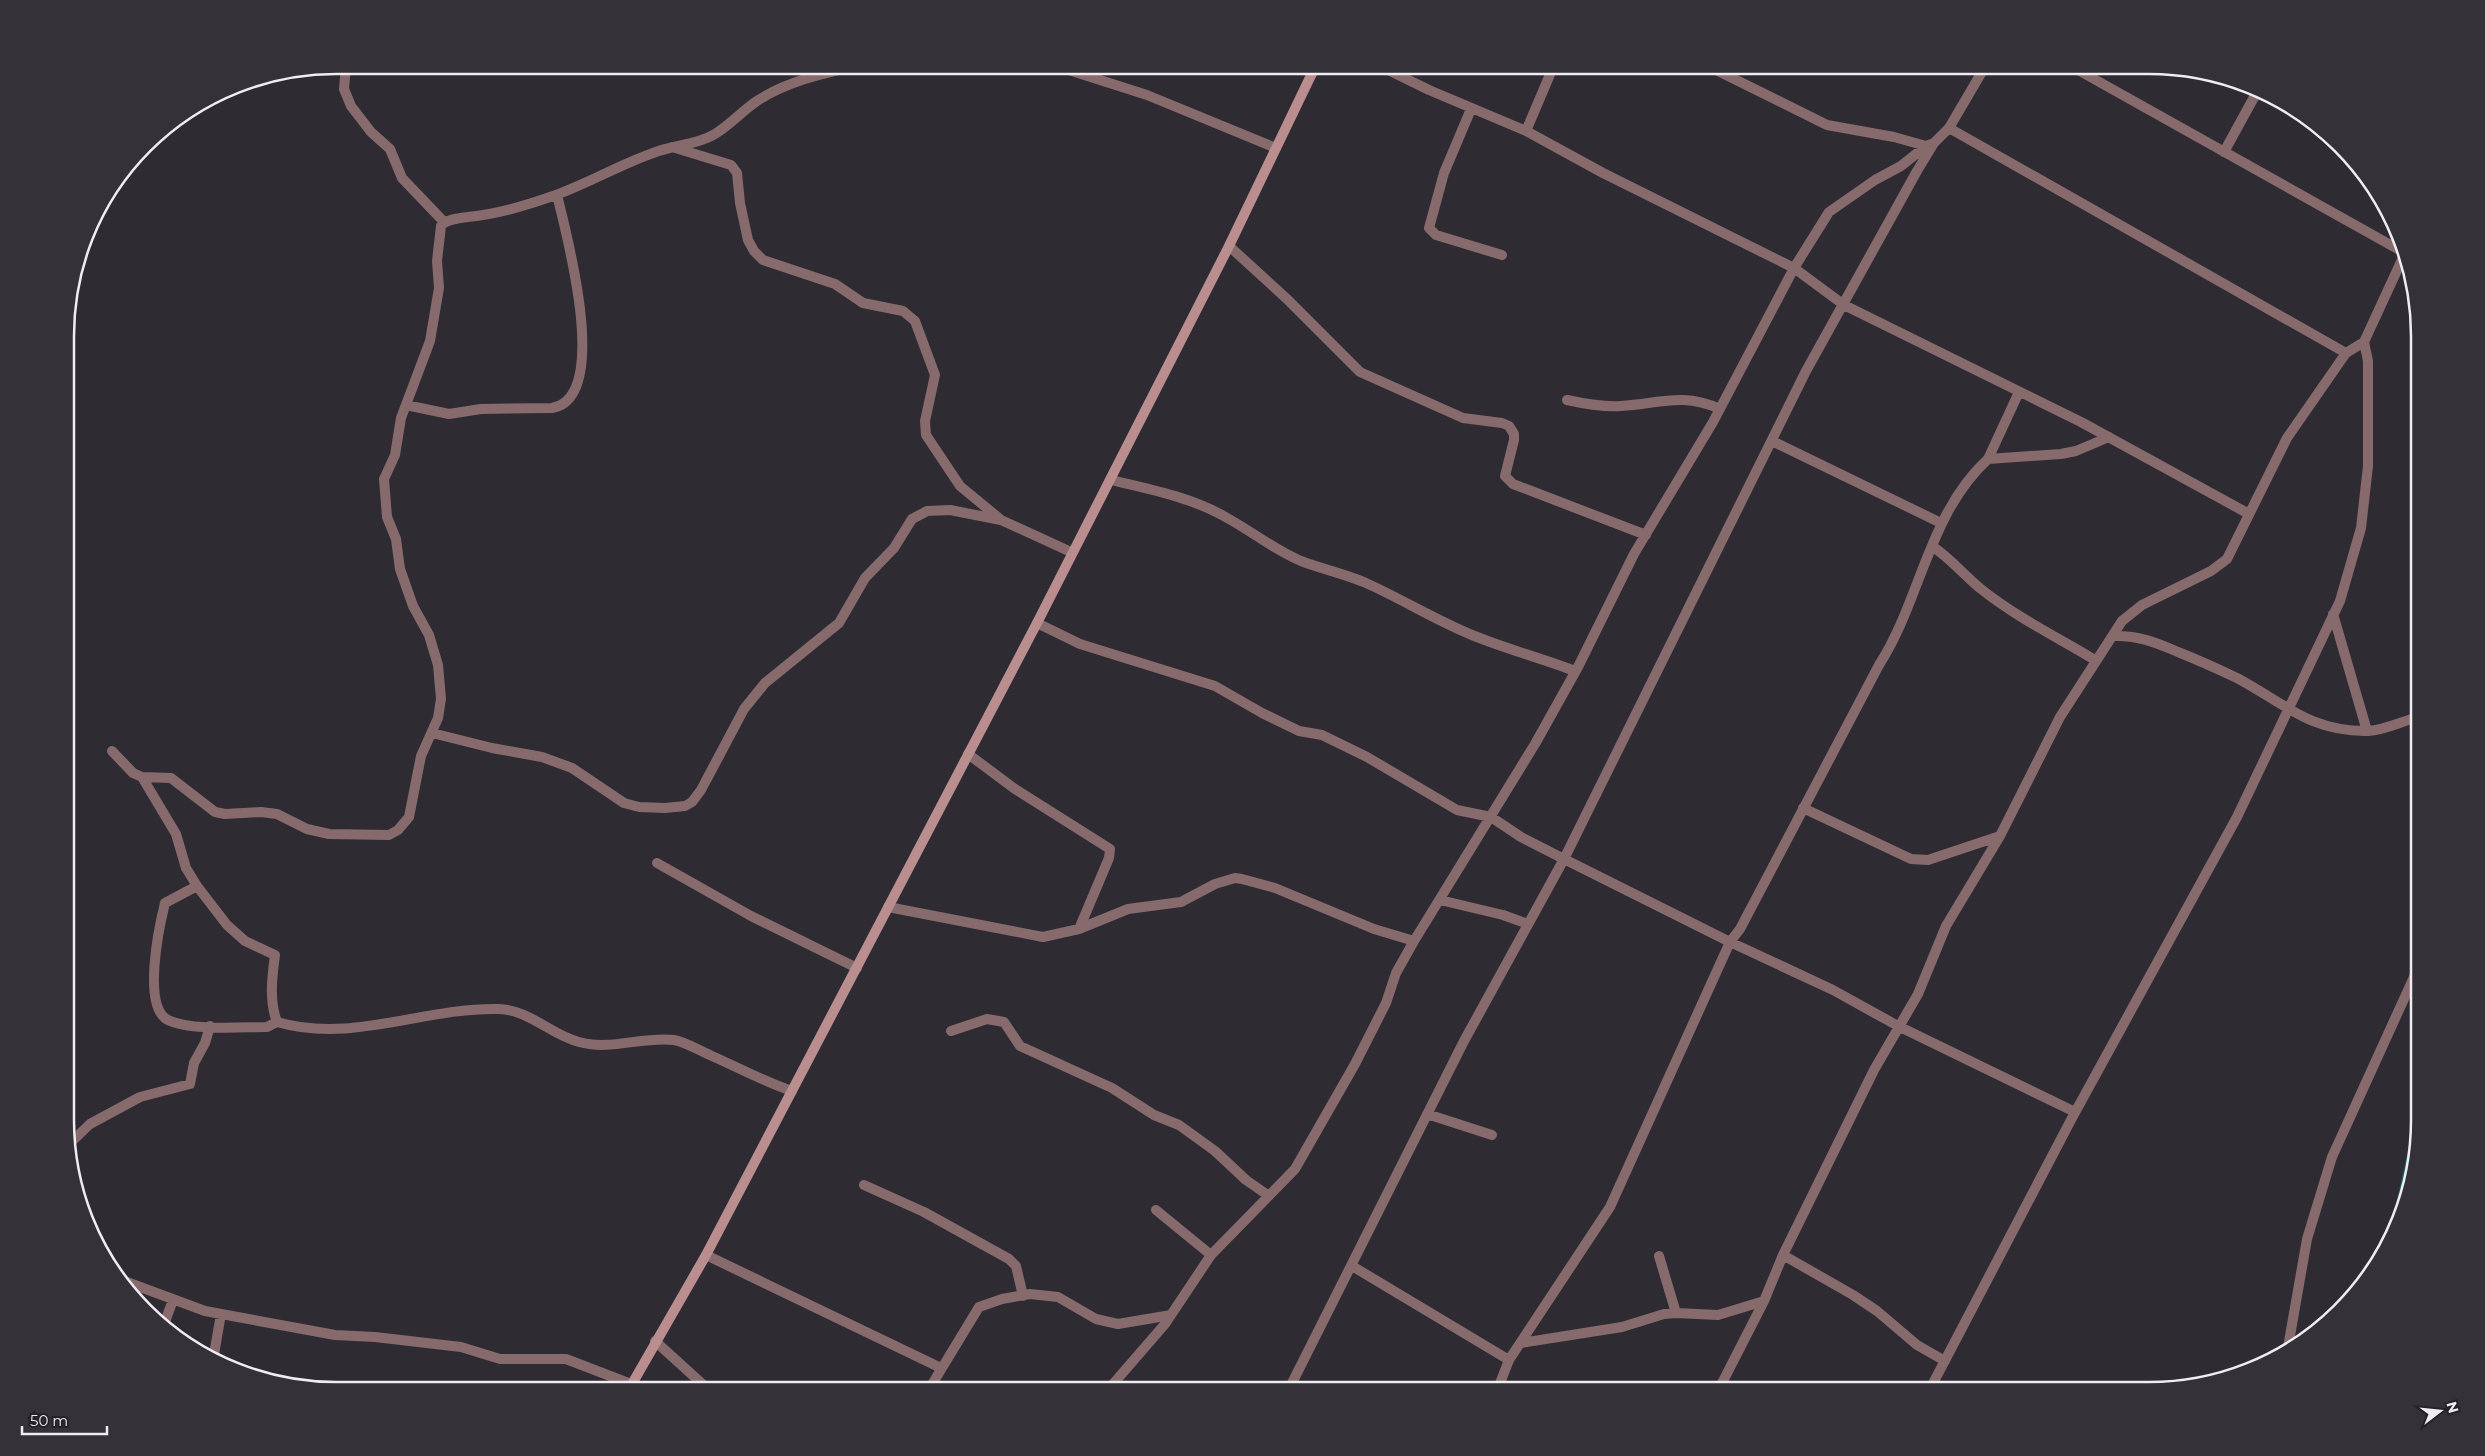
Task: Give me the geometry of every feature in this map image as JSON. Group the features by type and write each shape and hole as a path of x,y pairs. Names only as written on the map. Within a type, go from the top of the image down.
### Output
{"street":[{"path":"345,74 344,89 360,121 390,149 402,178 444,222"},
{"path":"444,222 517,209 557,195 653,153 716,134 757,101 775,91 823,74"},
{"path":"1082,74 1147,94 1276,148"},
{"path":"633,1382 706,1254 1037,623 1071,552 1111,480 1229,246 1312,74"},
{"path":"1397,74 1526,131 1603,173 1794,268 1844,305 2109,437 2249,514"},
{"path":"1526,131 1550,74"},
{"path":"1724,74 1828,125 1930,144"},
{"path":"1115,1382 1171,1315 1211,1255 1295,1168 1311,1142 1386,1003 1396,973 1491,817 1575,672 1634,554 1720,410 1794,268 1829,212 1875,180 1901,166 1949,128 1981,74"},
{"path":"2085,74 2395,246"},
{"path":"2224,152 2255,96"},
{"path":"1471,108 1444,174 1429,228 1436,236 1502,255"},
{"path":"1949,128 2346,353"},
{"path":"1293,1382 1464,1041 1564,859 1806,371 1844,305 1930,144"},
{"path":"672,147 731,165 736,173 748,240 754,251 763,260 835,284 863,302 903,311 915,322 935,374 925,421 926,436 960,486 1001,520"},
{"path":"406,405 449,414 481,409 552,408 562,406 568,402 576,384 584,336 572,255 557,195"},
{"path":"112,751 133,773 142,777 171,778 194,794 208,808 224,814 261,812 277,814 307,829 329,834 388,835 398,830 409,817 421,756 438,718 440,699 438,665 429,636 413,606 400,569 396,539 387,517 384,479 395,454 401,418 430,341 439,288 437,261 440,232 444,222"},
{"path":"1229,246 1287,299 1360,372 1463,418 1502,423 1509,426 1514,434 1514,440 1505,476 1513,484 1646,535"},
{"path":"1723,1382 1764,1301 1783,1255 1874,1070 1918,994 1946,926 2000,836 2060,717 2095,660 2122,621 2142,605 2221,564 2249,514 2287,438 2346,353 2364,342 2401,263"},
{"path":"1933,1382 2075,1112 2237,817 2340,601 2361,528 2368,466 2368,361 2364,342"},
{"path":"1500,1382 1509,1360 1610,1207 1730,942 1740,929 1879,665 1894,641 1940,523 1988,459 2019,392"},
{"path":"1567,400 1618,406 1674,398 1704,402 1720,410"},
{"path":"1988,459 2061,454 2076,451 2109,437"},
{"path":"1772,441 1940,523"},
{"path":"1111,480 1206,507 1230,519 1262,541 1300,560 1363,582 1398,598 1427,616 1470,634 1517,653 1548,661 1575,672"},
{"path":"432,733 492,748 542,757 572,768 624,803 665,808 685,806 692,802 701,790 744,709 765,683 839,623 865,578 894,548 912,520 927,511 950,510 1001,520 1071,552"},
{"path":"1932,546 1947,556 1981,588 2019,616 2095,660"},
{"path":"2334,614 2367,731"},
{"path":"1037,623 1080,644 1215,686 1262,713 1299,731 1322,735 1367,757 1457,810 1491,817 1521,836 1564,859 1730,942 1833,990 1898,1026 2075,1112"},
{"path":"2112,636 2136,636 2147,639 2238,679 2287,710 2327,727 2367,731 2381,730 2411,719"},
{"path":"968,754 1015,790 1110,849 1110,858 1079,929"},
{"path":"142,777 176,834 186,868 197,886 227,925 245,941 275,955 272,978 274,1013 277,1022"},
{"path":"1804,808 1911,859 1928,860 2000,836"},
{"path":"657,863 751,916 856,968"},
{"path":"888,907 1044,937 1079,929 1128,909 1181,902 1215,884 1234,878 1275,888 1374,929 1414,941"},
{"path":"197,886 164,903 157,934 155,1001 166,1019 185,1025 267,1028 277,1022 290,1026 350,1029 474,1010 502,1009 528,1015 547,1029 580,1043 618,1045 675,1040 792,1091"},
{"path":"1440,900 1503,915 1528,924"},
{"path":"2289,1342 2307,1239 2332,1157 2411,984"},
{"path":"951,1031 987,1019 1004,1022 1020,1046 1112,1088 1154,1115 1179,1125 1215,1150 1246,1180 1269,1196"},
{"path":"74,1139 90,1124 140,1097 190,1084 194,1063 205,1043 210,1026"},
{"path":"1428,1114 1492,1135"},
{"path":"864,1185 924,1212 1009,1258 1016,1266 1023,1296"},
{"path":"1156,1210 1211,1255"},
{"path":"706,1254 940,1368"},
{"path":"1783,1255 1853,1295 1877,1311 1917,1345 1945,1361"},
{"path":"1659,1256 1676,1312"},
{"path":"1352,1266 1509,1360"},
{"path":"131,1284 205,1311 336,1335 375,1337 461,1347 500,1359 566,1360 616,1382"},
{"path":"933,1382 979,1307 1023,1296 1058,1297 1096,1319 1118,1324 1171,1315"},
{"path":"166,1319 173,1300"},
{"path":"1521,1343 1622,1327 1676,1312 1718,1315 1764,1301"},
{"path":"214,1352 221,1314"},
{"path":"655,1341 700,1382"}],"waterway":[{"path":"2398,1201 2410,1149"}]}
